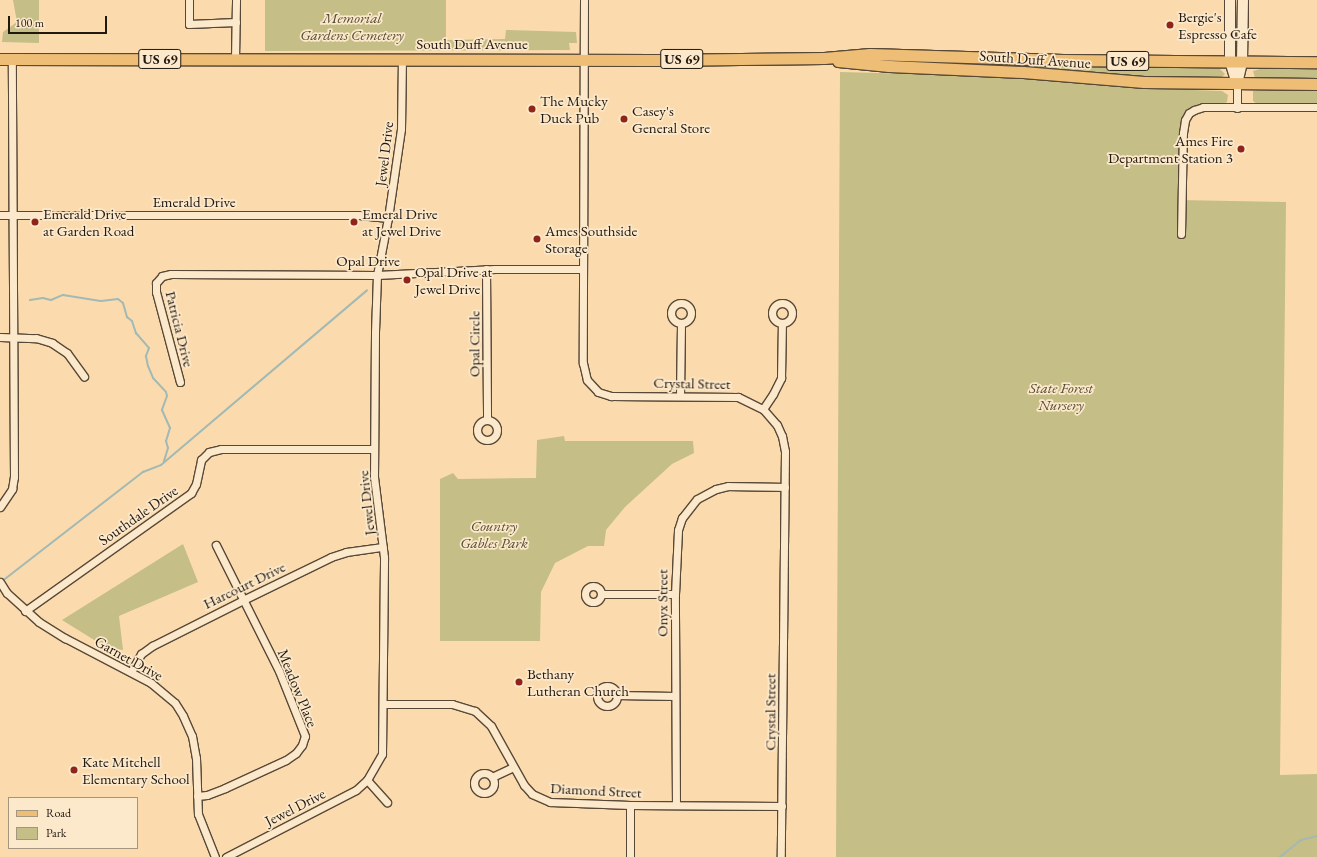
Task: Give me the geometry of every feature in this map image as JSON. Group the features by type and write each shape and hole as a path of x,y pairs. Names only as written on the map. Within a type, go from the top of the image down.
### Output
{"main road":[{"path":"1230,0 1230,61 1237,84"},
{"path":"1237,84 1242,62 1243,0"},
{"name":"South Duff Avenue","path":"0,59 824,58 870,54 1052,60 1317,62"},
{"name":"South Duff Avenue","path":"824,58 849,63 1023,72 1144,82 1317,84"}],"street":[{"path":"189,0 189,24 236,22"},
{"path":"235,59 236,0"},
{"name":"Crystal Street","path":"584,0 582,269 584,372 591,387 598,392 611,396 738,397 763,409 777,425 782,436 785,450 785,487 781,857"},
{"path":"0,507 12,489 14,477 14,215 12,59"},
{"name":"Jewel Drive","path":"226,857 356,790 367,780 382,754 384,704 383,547 374,477 374,332 377,275 388,218 401,129 402,59"},
{"path":"1237,84 1237,108"},
{"path":"1181,234 1183,133 1185,120 1189,113 1198,108 1317,107"},
{"name":"Emerald Drive","path":"0,215 359,215 388,218"},
{"name":"Opal Drive","path":"156,283 162,276 171,274 377,275 486,269 582,269"},
{"name":"Opal Circle","path":"486,269 487,419"},
{"name":"Patricia Drive","path":"156,283 156,292 180,382"},
{"path":"680,396 681,323"},
{"path":"763,409 773,394 780,378 782,323"},
{"path":"0,338 36,338 52,343 67,353 84,376"},
{"name":"Southdale Drive","path":"26,611 191,493 196,484 201,460 209,452 221,449 374,449"},
{"name":"Onyx Street","path":"676,805 676,543 682,518 696,499 716,489 728,486 785,487"},
{"path":"216,545 243,600"},
{"name":"Harcourt Drive","path":"131,672 141,654 152,646 243,600 331,557 346,552 383,547"},
{"name":"Garnet Drive","path":"0,582 26,611 39,622 65,638 151,683 175,703 192,736 196,758 198,814 215,857"},
{"path":"601,594 675,594"},
{"name":"Meadow Place","path":"197,796 207,795 225,788 286,760 296,753 302,745 305,736 278,671 243,600"},
{"path":"616,695 675,696"},
{"name":"Diamond Street","path":"384,704 452,704 475,711 491,726 513,767 532,794 541,799 563,804 782,806"},
{"path":"492,777 513,767"},
{"path":"367,780 386,802"},
{"path":"630,805 630,857"}],"green space":[{"path":"13,0 39,0 39,43 2,42 3,32 17,22"},
{"name":"Memorial Gardens Cemetery","path":"265,0 446,0 446,40 505,39 506,30 576,32 577,43 569,43 570,50 265,51"},
{"path":"1017,64 1213,67 1220,69 1225,74 1221,78 1140,76 1017,67"},
{"path":"1260,69 1317,69 1317,80 1255,78 1253,71"},
{"name":"State Forest Nursery","path":"840,72 991,76 1130,88 1222,91 1228,95 1227,102 1225,103 1198,105 1192,107 1183,116 1180,134 1178,200 1286,202 1280,775 1317,774 1317,857 836,857"},
{"path":"1317,90 1317,103 1257,104 1253,101 1253,91"},
{"name":"Country Gables Park","path":"564,436 565,441 693,441 694,453 672,464 625,507 606,530 604,546 588,546 555,563 541,592 540,641 440,641 440,479 453,473 458,479 536,478 537,440"},
{"path":"183,544 198,582 119,616 123,650 107,648 62,620"}],"waterway":[{"path":"1,582 143,472 161,465 367,290"},
{"path":"30,300 43,298 51,300 63,295 101,301 118,299 123,303 127,317 132,321 136,333 149,348 146,356 153,378 166,392 167,396 162,410 170,428 166,441 168,448 164,461"},
{"path":"1280,857 1301,840 1317,836"}],"place":[{"name":"Bergie's Espresso Cafe","path":"1170,25"},
{"name":"The Mucky Duck Pub","path":"532,109"},
{"name":"Casey's General Store","path":"624,119"},
{"name":"Ames Fire Department Station 3","path":"1241,149"},
{"name":"Emerald Drive at Garden Road","path":"35,222"},
{"name":"Emeral Drive at Jewel Drive","path":"354,222"},
{"name":"Ames Southside Storage","path":"537,239"},
{"name":"Opal Drive at Jewel Drive","path":"407,280"},
{"name":"Bethany Lutheran Church","path":"519,682"},
{"name":"Kate Mitchell Elementary School","path":"74,770"}]}
